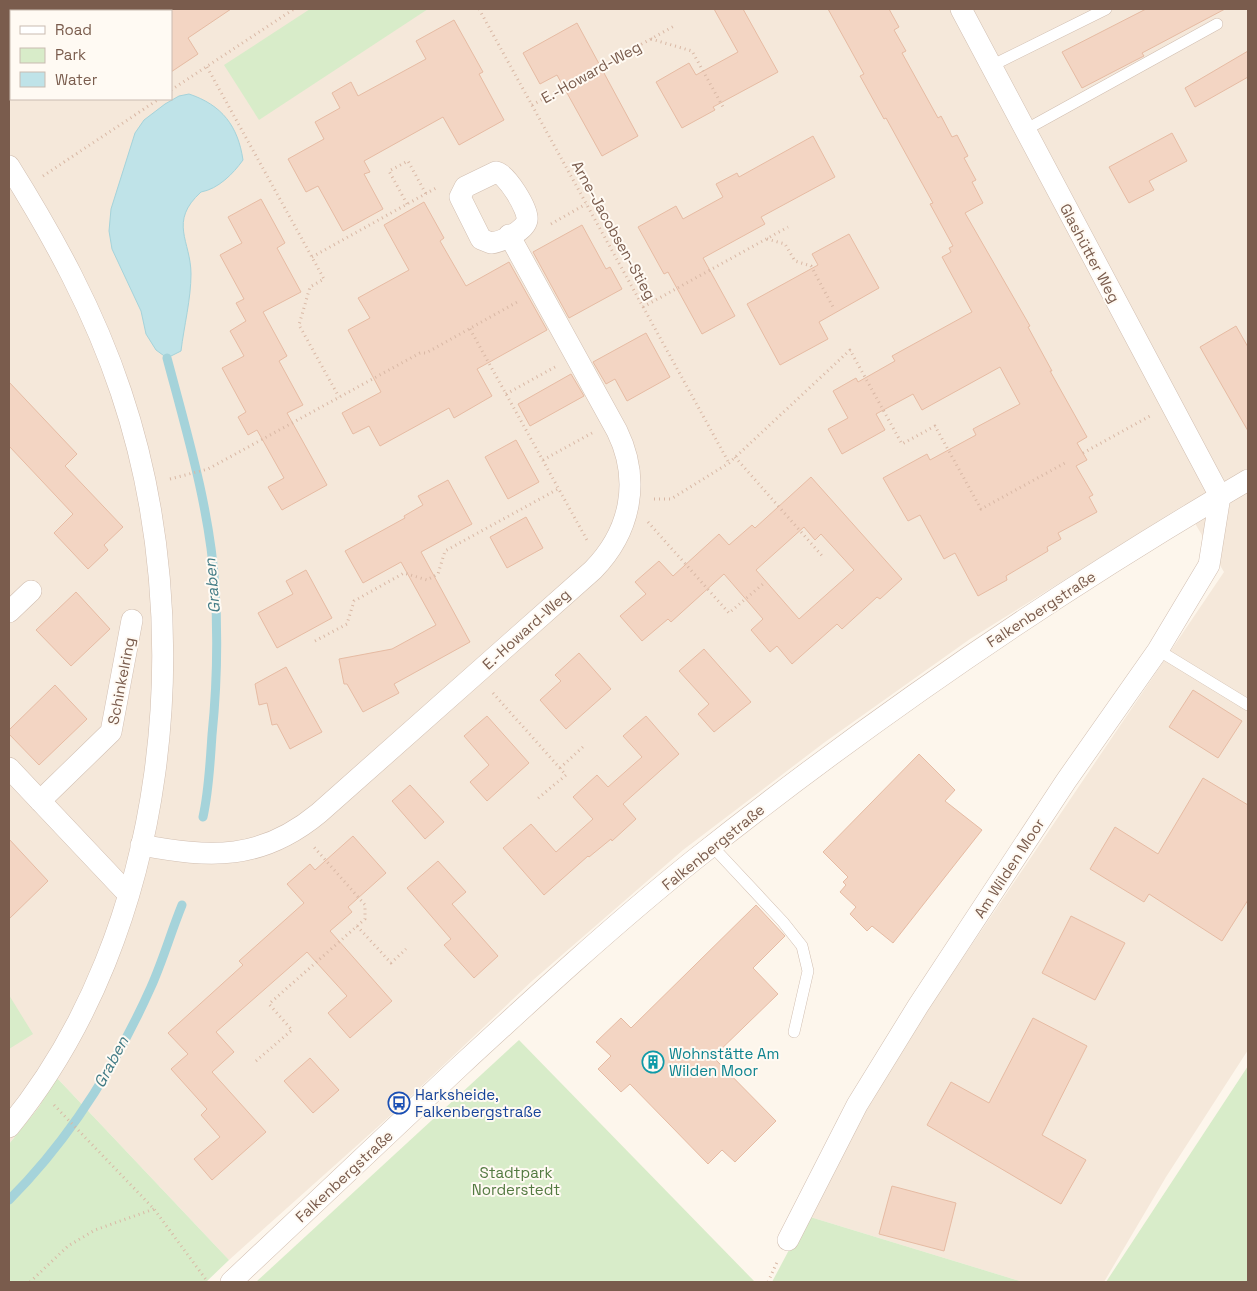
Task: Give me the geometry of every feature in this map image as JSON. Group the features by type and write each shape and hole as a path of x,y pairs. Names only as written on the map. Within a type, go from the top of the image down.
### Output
{"street":[{"name":"Glashütter Weg","path":"961,9 1220,496"},
{"path":"9,166 67,264 104,343 124,401 148,494 157,546 164,650 157,755 141,845 128,894 106,958 82,1013 57,1058 9,1127"},
{"path":"500,173 507,178 526,212 527,222 522,228 493,243 483,240 462,203 461,194 465,187 490,174 500,173"},
{"name":"E.-Howard-Weg","path":"141,845 194,854 229,853 268,844 298,828 319,812 476,674 599,563 612,546 622,529 630,500 628,459 612,422 509,236"},
{"name":"Falkenbergstraße","path":"231,1282 541,991 712,846 832,754 976,651 1110,564 1248,480"},
{"name":"Am Wilden Moor","path":"788,1240 857,1105 918,1006 1066,781 1158,650 1209,565 1220,496"},
{"path":"9,612 31,591"},
{"name":"Schinkelring","path":"40,801 111,732 132,620"},
{"path":"9,768 128,894"}],"lane":[{"path":"991,66 1106,9"},
{"path":"1025,130 1217,24"},
{"path":"1158,650 1248,705"},
{"path":"712,846 783,922 802,946 808,971 794,1032"}],"path":[{"path":"172,89 294,9"},
{"name":"Arne-Jacobsen-Stieg","path":"479,9 730,463"},
{"name":"E.-Howard-Weg","path":"532,105 676,26"},
{"name":"E.-Howard-Weg","path":"651,39 692,51 723,107"},
{"path":"207,67 324,279 310,286 298,325 338,397"},
{"path":"23,189 157,100"},
{"path":"407,204 389,172 402,164 408,161 426,194"},
{"path":"312,257 438,187 461,194"},
{"path":"527,222 544,227 586,204"},
{"path":"643,307 788,227"},
{"path":"767,239 786,244 795,261 811,266 833,307"},
{"path":"183,476 208,469 420,353 426,353 539,290"},
{"path":"470,328 599,563"},
{"path":"630,500 671,499 730,463 850,350 902,444 935,426 981,509 1065,463"},
{"path":"506,394 575,356"},
{"path":"1083,453 1170,405"},
{"path":"543,460 612,422"},
{"path":"735,457 824,558"},
{"path":"315,641 347,624 354,601 404,573 427,580 433,577 438,574 445,551 558,489"},
{"path":"630,500 729,613 763,584"},
{"path":"476,674 566,775 536,800"},
{"path":"560,768 585,746"},
{"path":"256,1062 292,1030 269,1004 365,919 365,905 298,828"},
{"path":"357,926 390,963 406,950"},
{"path":"65,1117 154,1209 208,1282"},
{"path":"30,1282 68,1246 95,1230 154,1209"}],"shaded area":[{"path":"9,9 1248,9 1248,1050 1166,1177 1104,1282 1023,1282 807,1216 862,1107 1224,572 1184,505 970,639 825,742 683,850 532,981 391,1115 229,1260 57,1078 39,1107 9,1144"}],"green space":[{"path":"310,9 428,9 259,120 224,65"},
{"path":"9,995 33,1034 9,1049"},
{"name":"Stadtpark Norderstedt","path":"519,1040 755,1282 256,1282"},
{"path":"1248,1066 1248,1282 1106,1282"},
{"path":"56,1077 229,1260 206,1282 9,1282 9,1144 39,1107"},
{"path":"807,1216 1023,1282 772,1282"}],"water":[{"path":"189,94 211,104 227,118 237,137 243,160 225,180 213,188 201,192 191,203 186,213 183,222 191,274 189,303 181,351 167,358 156,350 146,334 141,311 112,249 109,231 111,209 135,133 144,120 165,104 179,96"}],"building":[{"path":"231,9 188,38 198,54 172,71 172,10"},
{"path":"714,9 743,9 778,72 713,107 715,110 682,128 656,82 689,63 696,75 738,52"},
{"path":"828,9 889,9 899,27 894,30 906,51 902,53 938,118 941,116 952,137 957,135 968,156 964,158 976,180 972,182 983,203 965,213 1030,326 1028,327 1052,371 1050,371 1087,437 1077,443 1087,460 1076,466 1093,495 1089,497 1097,512 1058,533 1061,539 1047,547 1048,551 1006,576 1007,580 978,596 955,553 944,559 920,515 908,521 883,478 927,454 930,460 976,435 973,429 1020,404 1000,367 922,410 913,394 876,414 885,430 842,454 828,429 848,418 833,391 856,378 858,382 895,361 892,356 972,312 942,257 951,252 949,248 953,246 930,204 933,203 886,118 884,119 860,76 864,74"},
{"path":"1146,9 1225,9 1142,53 1144,56 1082,88 1062,52"},
{"path":"454,20 483,72 479,74 504,120 459,145 443,117 364,161 370,172 364,174 383,209 343,231 318,186 306,192 288,159 324,139 315,122 340,108 332,93 351,82 358,96 426,59 416,41"},
{"path":"577,23 638,136 602,156 557,75 540,84 523,53"},
{"path":"1248,51 1248,77 1195,107 1185,88"},
{"path":"1172,133 1187,161 1149,181 1154,190 1129,203 1109,167"},
{"path":"813,136 835,177 761,217 765,224 703,258 735,316 702,334 668,272 664,274 638,227 676,206 683,219 723,197 716,184 737,173 739,177"},
{"path":"261,199 285,243 277,248 301,292 263,312 287,356 279,361 303,405 287,413 327,485 282,510 268,487 284,478 257,430 248,435 238,417 246,412 222,368 244,356 230,331 246,321 236,303 244,299 220,255 242,243 228,217"},
{"path":"424,202 444,238 440,241 466,286 509,262 547,330 477,369 492,396 454,418 449,408 380,446 369,426 353,434 342,413 381,392 348,330 370,318 358,298 409,270 384,225"},
{"path":"582,225 606,269 610,267 622,289 569,318 533,252"},
{"path":"849,234 879,288 819,322 828,339 780,365 747,304 818,265 812,254"},
{"path":"1236,326 1248,347 1248,431 1200,347"},
{"path":"646,333 670,377 627,401 615,379 606,384 593,362"},
{"path":"571,374 584,396 530,426 518,404"},
{"path":"9,382 77,454 65,466 123,527 104,545 108,550 88,569 54,533 73,514 9,446"},
{"path":"516,440 539,482 508,499 485,457"},
{"path":"811,477 902,579 880,599 877,597 842,629 837,624 792,664 777,646 770,652 751,630 763,619 724,574 671,622 668,619 642,641 620,616 646,594 635,582 659,561 673,576 719,534 729,545 752,525 755,528","holes":["804,527 815,540 821,534 854,570 799,619 756,570"]},
{"path":"448,480 472,524 421,552 470,642 394,684 399,693 363,712 347,684 344,684 339,659 392,649 436,625 401,562 363,583 345,551 405,518 404,516 423,505 418,496"},
{"path":"526,517 543,548 507,568 490,537"},
{"path":"306,570 332,618 277,648 258,613 293,594 286,581"},
{"path":"76,592 110,629 71,666 36,630"},
{"path":"704,649 751,702 714,732 698,714 709,704 679,671"},
{"path":"579,653 611,689 566,729 540,700 561,681 555,675"},
{"path":"286,667 322,732 290,749 277,724 272,725 267,703 259,705 255,684"},
{"path":"55,685 87,719 39,765 9,734 9,730"},
{"path":"1193,690 1242,721 1218,758 1169,727"},
{"path":"487,716 529,763 487,801 470,782 489,765 464,736"},
{"path":"646,716 679,754 623,804 636,819 612,841 611,839 588,856 544,895 503,848 531,824 556,852 593,819 573,797 597,775 608,787 642,757 623,736"},
{"path":"919,754 955,790 945,801 982,830 893,943 872,926 867,931 850,914 856,907 840,892 846,885 843,882 848,877 823,852"},
{"path":"1203,778 1248,805 1248,900 1222,941 1149,894 1144,902 1090,869 1115,827 1158,854"},
{"path":"410,785 444,822 425,839 392,801"},
{"path":"353,836 386,873 348,907 352,912 330,931 392,1001 350,1038 328,1013 347,996 307,952 216,1032 234,1052 212,1072 266,1132 212,1180 194,1159 220,1137 201,1115 207,1109 171,1069 188,1054 168,1033 243,965 239,961 304,903 287,884 310,864 315,870"},
{"path":"9,839 48,881 9,919"},
{"path":"438,861 466,892 452,904 498,956 474,978 444,945 451,939 407,888"},
{"name":"Wohnstätte Am Wilden Moor","path":"756,905 785,936 753,968 778,994 713,1057 776,1121 735,1162 722,1150 708,1164 630,1084 621,1092 598,1069 611,1056 596,1042 621,1018 631,1028"},
{"path":"1071,916 1125,943 1095,1000 1042,973"},
{"path":"1033,1018 1087,1046 1042,1135 1086,1160 1061,1204 927,1125 951,1082 989,1103"},
{"path":"310,1058 339,1090 313,1113 284,1081"},
{"path":"892,1186 956,1203 944,1251 879,1234"}],"waterway":[{"name":"Graben","path":"167,358 203,500 215,587 216,680 209,776 203,817"},
{"name":"Graben","path":"9,1200 52,1152 72,1126 107,1073 151,987 182,905"}],"place":[{"name":"Wohnstätte Am Wilden Moor","path":"653,1062"},
{"name":"Harksheide, Falkenbergstraße","path":"399,1103"}]}
